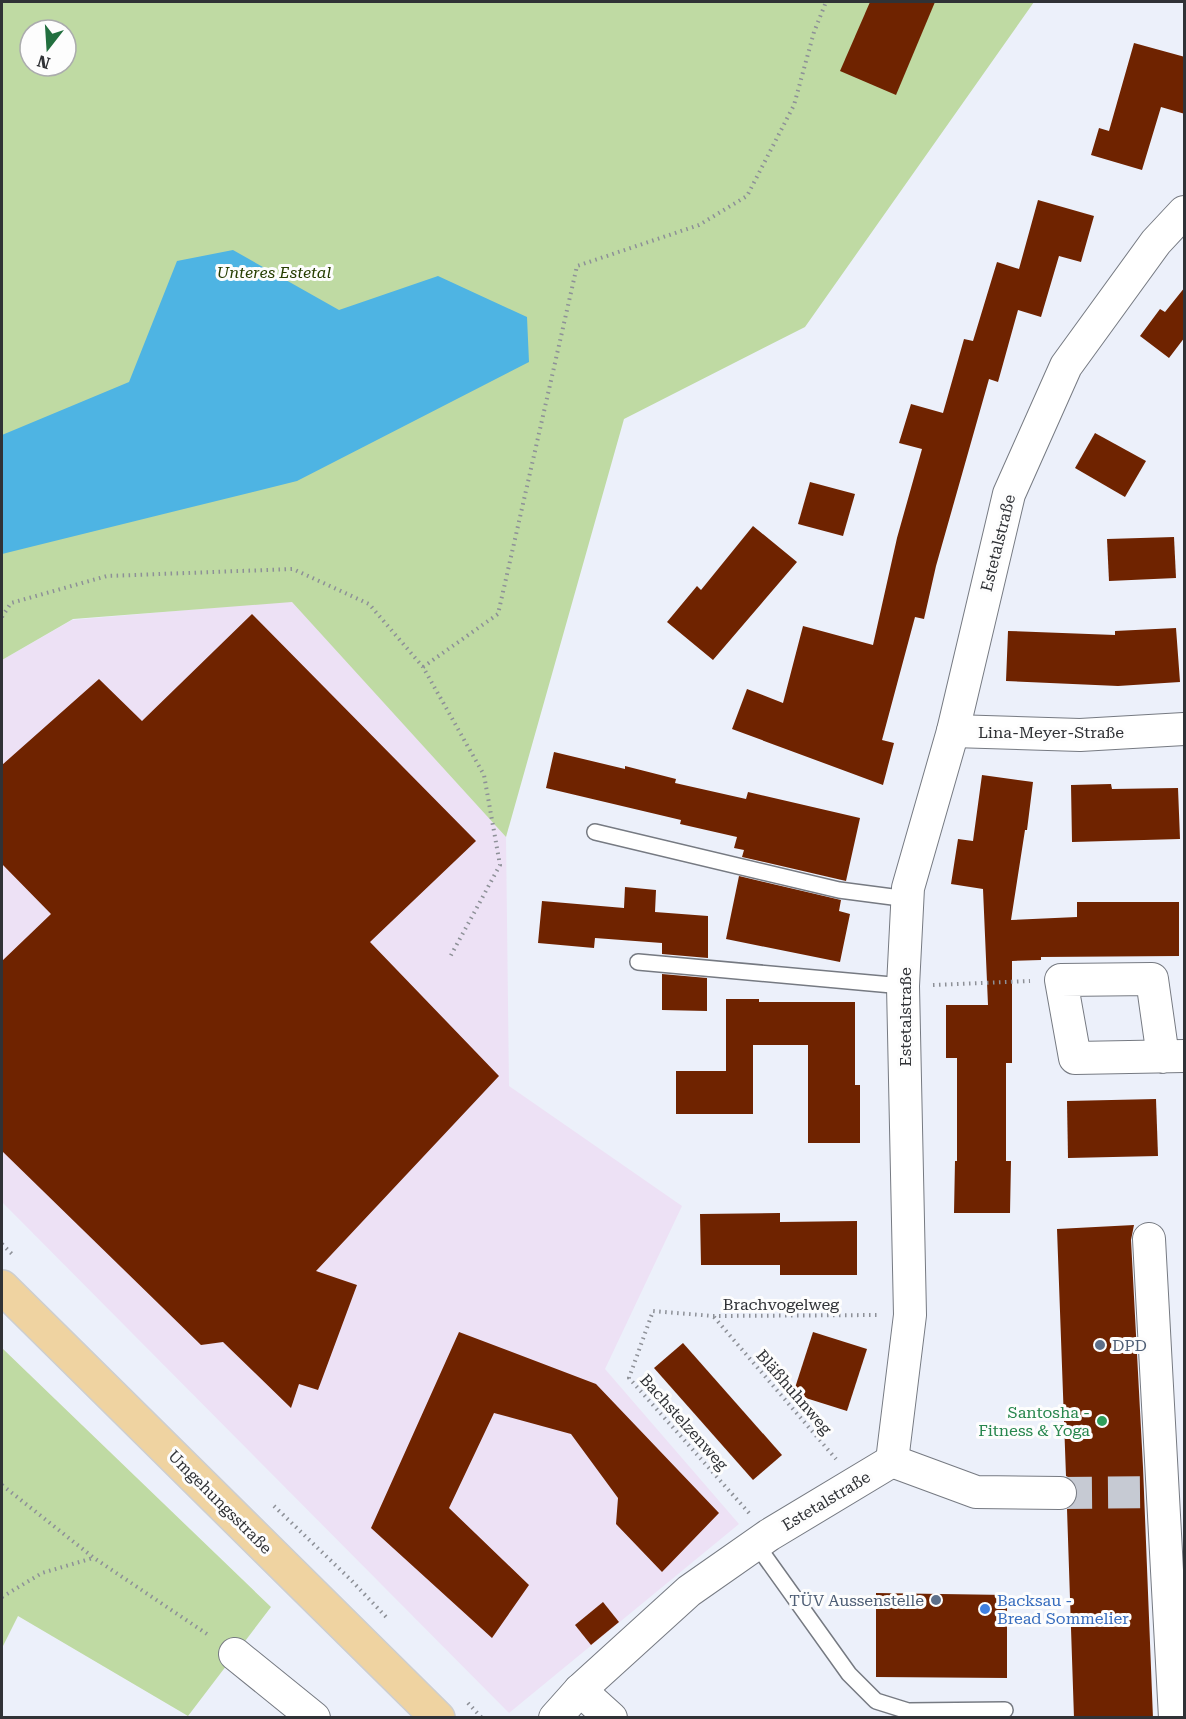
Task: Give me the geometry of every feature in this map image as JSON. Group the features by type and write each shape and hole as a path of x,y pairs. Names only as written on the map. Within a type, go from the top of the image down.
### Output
{"main road":[{"name":"Umgehungsstraße","path":"2,1287 438,1718"}],"street":[{"name":"Estetalstraße","path":"555,1718 580,1690 689,1592 762,1540 892,1461 910,1315 903,986 908,888 953,730 1009,494 1066,366 1156,242 1185,212"},
{"name":"Lina-Meyer-Straße","path":"953,730 1080,735 1185,729"},
{"path":"1152,979 1174,1056 1075,1058 1061,980 1152,979"},
{"path":"1149,1239 1173,1491 1175,1718"},
{"path":"892,1461 976,1492 1060,1493"},
{"path":"235,1654 314,1718"},
{"path":"580,1690 611,1718"}],"lane":[{"path":"595,832 839,890 908,900"},
{"path":"638,962 903,986"},
{"path":"762,1540 849,1674 876,1701 909,1711 1005,1710"}],"path":[{"path":"423,667 498,614 577,266 699,225 747,196 794,105 814,32 826,2"},
{"path":"2,616 11,603 107,576 293,569 369,604 423,667 484,775 500,865 450,957"},
{"path":"903,986 1061,980"},
{"name":"Brachvogelweg","path":"653,1311 713,1316 910,1315"},
{"name":"Bachstelzenweg","path":"653,1311 629,1378 762,1540"},
{"name":"Bläßhuhnweg","path":"713,1316 856,1483"},
{"path":"2,1485 94,1558 235,1654"},
{"path":"2,1597 42,1573 94,1558"}],"shaded area":[{"path":"292,601 506,837 509,1086 682,1206 605,1369 739,1524 509,1713 2,1202 2,660 72,620"}],"green space":[{"name":"Unteres Estetal","path":"2,2 1034,2 805,327 624,419 506,837 292,602 73,619 2,660"},
{"path":"2,1348 271,1607 188,1716 18,1616 2,1648"}],"water":[{"path":"233,250 339,310 438,276 527,317 529,362 297,481 2,554 2,435 129,382 177,261"}],"building":[{"path":"870,2 935,2 896,95 840,71"},
{"path":"1134,43 1185,57 1185,114 1161,107 1142,170 1091,155 1099,128 1109,131"},
{"path":"1038,200 1094,216 1081,262 1059,256 1041,317 1018,310 998,382 989,379 936,566 924,619 915,617 882,740 894,743 883,785 732,729 747,689 783,703 803,626 873,645 897,538 922,449 899,443 911,404 943,413 964,339 973,341 997,262 1019,269"},
{"path":"1185,287 1185,337 1169,358 1140,336 1160,309 1165,312"},
{"path":"1095,433 1146,461 1125,497 1075,468"},
{"path":"810,482 855,494 843,536 798,524"},
{"path":"753,526 797,562 713,660 667,622 697,586 701,590"},
{"path":"1174,537 1176,578 1109,581 1107,539"},
{"path":"252,614 476,841 370,942 499,1076 316,1271 357,1285 318,1390 299,1384 291,1408 223,1342 201,1345 2,1151 2,961 51,914 2,864 2,765 99,679 142,721"},
{"path":"1176,628 1180,682 1118,686 1006,681 1008,631 1115,635 1115,631"},
{"path":"554,752 625,769 625,766 676,779 675,783 746,799 748,792 860,818 846,881 742,857 744,850 734,848 737,837 680,824 681,820 546,788"},
{"path":"982,775 1033,782 1011,920 1077,917 1077,902 1179,902 1179,956 1041,957 1041,960 1012,961 1012,1063 1006,1063 1006,1161 1011,1161 1010,1213 954,1213 955,1161 957,1161 957,1058 946,1058 946,1005 988,1005 983,889 951,884 958,839 973,841"},
{"path":"1111,784 1112,789 1178,788 1180,839 1072,842 1071,785"},
{"path":"739,876 841,900 839,911 850,914 840,962 726,939"},
{"path":"625,887 656,890 655,912 708,916 708,958 662,954 662,943 595,938 594,948 538,943 542,901 624,908"},
{"path":"662,974 707,978 707,1011 662,1010"},
{"path":"726,999 759,999 759,1002 855,1002 855,1085 860,1085 860,1143 808,1143 808,1045 753,1045 753,1114 676,1114 676,1071 726,1071"},
{"path":"1156,1099 1158,1156 1068,1158 1067,1101"},
{"path":"780,1213 780,1222 857,1221 857,1275 780,1275 780,1265 701,1265 700,1214"},
{"path":"1134,1225 1131,1240 1153,1718 1074,1718 1067,1509 1075,1503 1078,1493 1075,1484 1066,1476 1057,1229"},
{"path":"459,1332 596,1384 719,1513 662,1572 616,1524 618,1498 571,1434 494,1413 449,1508 529,1585 492,1638 371,1528"},
{"path":"813,1332 867,1349 847,1411 793,1394"},
{"path":"683,1343 782,1455 753,1480 654,1368"},
{"path":"876,1593 1007,1595 1007,1678 876,1677"},
{"path":"603,1602 619,1622 591,1645 575,1625"}],"tunnel":[{"path":"1060,1493 1162,1492"}],"place":[{"name":"DPD","path":"1100,1345"},
{"name":"Santosha - Fitness & Yoga","path":"1102,1421"},
{"name":"TÜV Aussenstelle","path":"936,1600"},
{"name":"Backsau - Bread Sommelier","path":"985,1609"}]}
